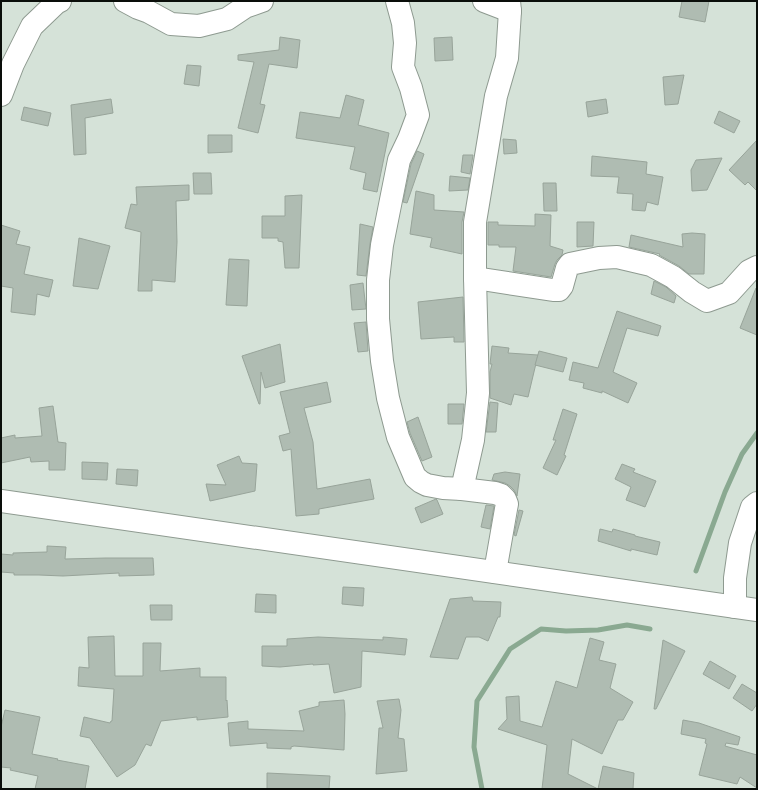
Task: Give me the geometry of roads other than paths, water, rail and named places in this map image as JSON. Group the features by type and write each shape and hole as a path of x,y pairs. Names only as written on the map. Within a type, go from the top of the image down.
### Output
{"main road":[{"path":"1,95 13,64 32,26 60,1"},
{"path":"125,1 171,24 200,26 227,19 245,7 262,1"},
{"path":"397,1 404,30 405,43 403,67 411,88 418,114 409,139 399,160 382,245 378,280 378,319 382,361 388,398 398,437 415,477 420,482 443,488 495,493 501,495 505,499 507,504 495,572"},
{"path":"462,489 473,440 478,393 474,278 475,222 496,96 507,58 510,6 484,1"},
{"path":"474,278 559,290 562,286 566,268 570,264 599,258 617,257 651,265 673,277 692,292 707,301 729,293 749,271 757,267"},
{"path":"1,501 757,610"},
{"path":"735,607 735,578 740,543 752,507 757,503"}],"waterway":[{"path":"696,571 725,492 742,454 757,433"},
{"path":"482,789 474,747 477,701 510,649 541,629 566,631 598,630 627,625 650,629"}]}
